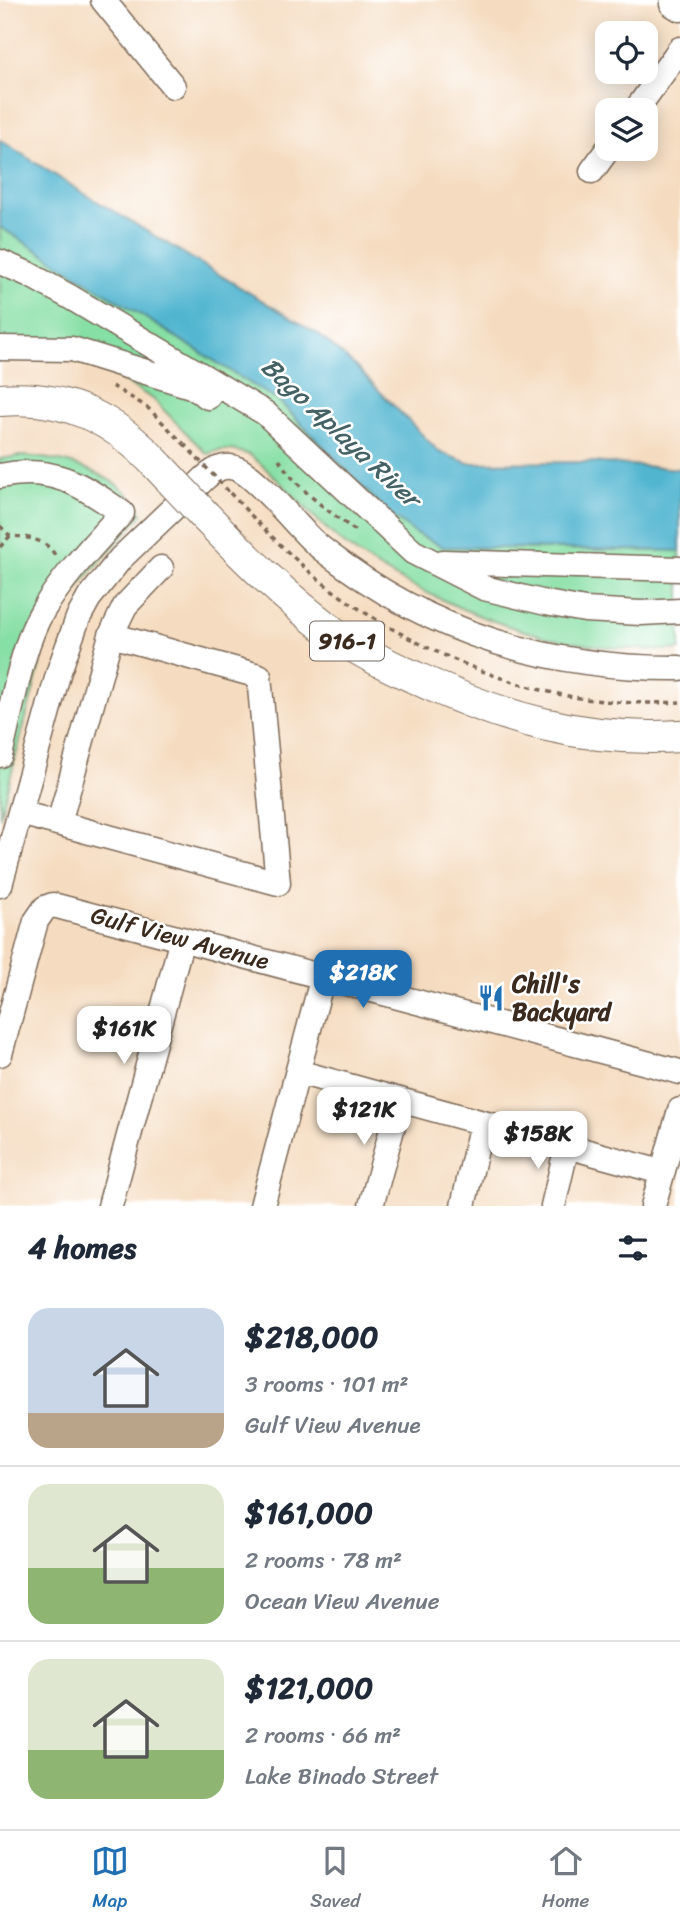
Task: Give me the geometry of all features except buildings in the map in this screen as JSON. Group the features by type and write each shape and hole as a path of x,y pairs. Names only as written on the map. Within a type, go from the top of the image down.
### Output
{"main road":[{"name":"916-1","path":"0,400 24,398 61,404 97,417 126,434 286,595 336,635 387,665 452,695 519,719 562,730 611,736 680,736"}],"street":[{"path":"103,0 173,86"},
{"path":"645,98 680,49"},
{"path":"592,171 599,161"},
{"path":"0,262 69,297 265,413 413,552 484,588 546,603 585,610 641,613 680,611"},
{"path":"0,348 72,349 136,368 191,386 256,426"},
{"path":"0,885 67,643 78,618 104,578 140,540 206,477 223,467 241,470 312,540 349,569 377,588 450,624 481,637 558,659 601,666 680,668"},
{"path":"0,476 39,472 67,479 122,513 75,565 55,593 42,612 29,644 1,747 37,750"},
{"path":"433,562 680,569"},
{"path":"58,823 111,635 125,606 161,568"},
{"path":"20,813 278,883 259,676 111,635"},
{"name":"Gulf View Avenue","path":"0,1054 36,921 45,908 60,906 680,1072"},
{"path":"110,1206 182,939"},
{"path":"262,1206 323,976"},
{"path":"298,1072 661,1172"},
{"path":"371,1206 400,1100"},
{"path":"653,1206 680,1110"},
{"path":"463,1206 482,1123"},
{"path":"553,1206 567,1146"}],"path":[{"path":"184,444 230,493"},
{"path":"0,526 10,536 27,536 42,542 53,551 62,571 55,593"},
{"path":"0,547 10,536"}],"green space":[{"path":"0,227 280,402 354,481 415,533 443,547 680,551 680,650 583,644 524,631 465,610 396,578 349,548 250,455 228,450 207,454 153,399 116,377 73,360 0,356"},
{"path":"18,456 61,461 102,476 126,492 143,514 88,575 56,619 44,649 0,817 0,459"}],"water":[{"name":"Bago Aplaya River","path":"0,140 318,334 355,366 439,452 468,463 591,462 680,469 680,551 443,547 415,533 388,513 280,402 0,227"}],"place":[{"name":"Chill's Backyard","path":"491,998"}]}
